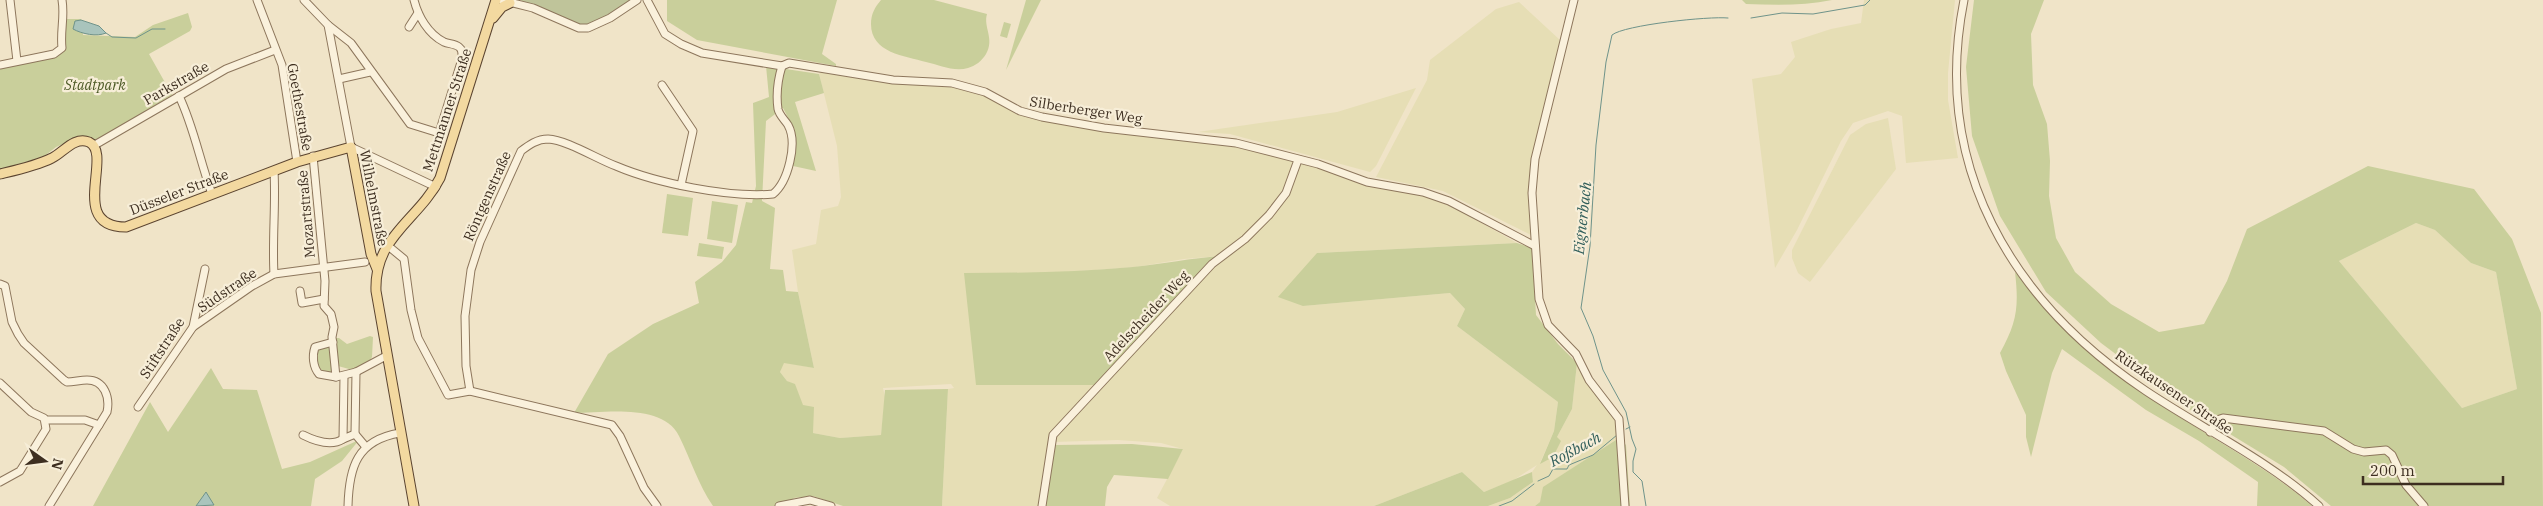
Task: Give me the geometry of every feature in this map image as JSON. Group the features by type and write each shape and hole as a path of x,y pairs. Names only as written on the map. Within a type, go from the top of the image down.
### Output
{"main road":[{"name":"Mettmanner Straße","path":"378,269 385,248 436,186 498,1"},
{"path":"490,21 502,7 498,1"},
{"path":"0,174 52,158 73,143 82,141 93,146"},
{"name":"Düsseler Straße","path":"93,146 96,154 96,209 100,218 110,226 126,227 313,156 351,147"},
{"name":"Wilhelmstraße","path":"351,147 369,246 378,269 376,291 414,506"},
{"path":"369,246 385,248"}],"street":[{"path":"10,0 17,61"},
{"path":"0,65 54,54 62,48 60,25 65,14 62,0"},
{"name":"Goethestraße","path":"256,0 282,65 297,162"},
{"path":"304,0 328,25 351,43 370,72 410,124 439,133 462,59 462,51 459,47 446,43 433,35 418,13 414,0"},
{"path":"498,1 533,8 579,28 588,28 610,18 637,0"},
{"name":"Silberberger Weg","path":"647,0 665,34 681,44 702,53 770,62 782,66 797,64 839,70 866,77 952,83 985,92 1020,111 1042,117 1104,128 1236,143 1318,164 1366,182 1423,192 1449,201 1535,246"},
{"path":"1574,0 1535,159 1532,193 1539,299 1544,316 1553,332 1576,354 1589,380 1619,419 1625,506"},
{"name":"Rützkausener Straße","path":"1964,0 1957,58 1959,114 1974,180 2002,244 2035,293 2086,345 2146,391 2286,480 2319,506"},
{"path":"409,27 418,13"},
{"name":"Wilhelmstraße","path":"328,25 351,147"},
{"name":"Parkstraße","path":"93,146 226,69 275,50"},
{"name":"Röntgenstraße","path":"470,391 466,366 465,316 471,270 480,242 521,151 532,142 549,139 618,167 680,185 763,195 773,194 780,189 786,176 792,134 778,111 778,89 782,66"},
{"path":"339,79 370,72"},
{"path":"662,85 693,131 680,185"},
{"path":"179,96 189,118 201,164 212,194"},
{"path":"351,147 436,186"},
{"path":"352,158 357,153 363,152"},
{"name":"Mozartstraße","path":"313,156 324,268 324,299"},
{"name":"Adelscheider Weg","path":"1042,506 1053,435 1212,264 1245,239 1270,215 1286,193 1298,160"},
{"path":"274,171 276,204 273,216 274,274"},
{"path":"385,248 400,254 404,259 411,310 418,338 433,370 448,395 470,391 612,425 620,436 636,474 657,506"},
{"name":"Südstraße","path":"193,327 252,286 274,274 365,262"},
{"name":"Stiftstraße","path":"138,406 193,327 205,269"},
{"path":"0,284 5,286 12,322 24,343 67,382 92,381 106,390 109,404 99,425 49,506"},
{"path":"300,291 302,303 324,299 324,306 331,314 334,327 333,342 336,377"},
{"path":"333,342 315,347 313,357 315,369 319,374 336,377 344,376 356,372 386,356"},
{"path":"356,372 355,434 366,447"},
{"path":"343,438 344,376"},
{"path":"0,383 32,412 46,420 85,420 99,425"},
{"path":"2210,432 2217,420 2223,418 2324,431 2352,449 2364,452 2386,450 2392,455 2406,485 2424,506"},
{"path":"0,482 20,471 46,429 46,420"},
{"path":"348,506 351,472 357,457 376,440 400,433"},
{"path":"304,435 318,442 330,442 355,434"},
{"path":"779,506 810,500 831,506"}],"shaded area":[{"path":"1864,0 1955,0 1948,73 1948,100 1958,158 1906,163 1902,116 1888,111 1853,123 1841,141 1797,230 1775,268 1752,79 1781,74 1795,57 1791,42 1831,29 1861,23"},
{"path":"1519,2 1560,40 1534,149 1530,192 1531,235 1443,191 1376,177 1427,80 1430,60 1496,9"},
{"path":"824,69 939,82 984,93 1019,112 1235,144 1289,158 1389,190 1426,195 1462,212 1517,243 1317,253 1303,306 1450,293 1465,309 1457,326 1558,402 1554,431 1540,463 1572,409 1577,363 1614,417 1619,438 1544,487 1540,502 1535,506 1488,506 1510,498 1533,482 1532,472 1537,465 1512,481 1484,492 1462,472 1374,506 1170,506 1157,498 1183,449 1161,443 1118,440 1053,442 1054,435 1220,256 1184,259 1136,267 1051,273 964,273 1096,385 1053,434 1040,506 942,506 948,389 954,388 951,384 883,388 885,397 881,435 840,438 813,433 795,385 787,381 780,372 783,362 814,368 798,292 792,250 816,244 821,210 838,206 841,197 837,146 819,74"},
{"path":"1416,88 1376,166 1370,172 1230,134 1198,132 1337,112"},
{"path":"1888,118 1896,169 1810,282 1798,273 1792,258 1792,250 1850,135 1866,124"},
{"path":"2416,223 2435,230 2471,263 2496,272 2517,389 2462,408 2339,261"}],"green space":[{"path":"520,0 634,0 591,25 581,25"},
{"path":"667,0 837,0 822,54 836,64 836,66 697,40 667,21"},
{"path":"881,0 934,0 987,14 986,24 989,43 986,54 973,66 963,69 952,69 891,52 877,41 871,24 875,8"},
{"path":"1026,0 1041,0 1006,70"},
{"path":"1742,0 1832,0 1779,5 1746,4"},
{"path":"1974,0 2044,0 2031,34 2033,85 2047,124 2050,161 2049,196 2056,238 2075,272 2111,304 2159,332 2204,324 2227,281 2247,229 2368,166 2474,189 2512,239 2541,313 2543,506 2331,506 2284,467 2189,409 2101,343 2046,292 2000,216 1972,136 1966,67","holes":["2416,223 2435,230 2471,263 2496,272 2517,389 2462,408 2339,261"]},
{"name":"Stadtpark","path":"188,13 192,27 190,31 149,54 172,95 95,142 82,136 56,147 42,158 0,171 0,67 56,55 63,47 66,19 81,19 83,35 135,37 153,25"},
{"path":"1004,22 1011,24 1007,38 1000,36"},
{"path":"766,66 819,74 824,93 795,102 816,171 793,166 794,129 783,108 766,121 762,201 775,208 770,269 783,270 786,291 798,292 814,368 784,363 780,372 787,381 795,384 803,405 814,407 813,433 840,438 881,435 885,390 948,389 942,506 843,506 813,496 793,498 802,506 713,506 699,481 679,436 671,426 660,418 632,412 574,413 608,354 653,324 699,303 695,282 722,262 736,245 746,202 752,203 756,186 753,103 769,97"},
{"path":"667,194 693,198 688,236 662,233"},
{"path":"712,201 738,205 732,243 707,239"},
{"path":"699,243 724,247 722,259 697,256"},
{"path":"1517,243 1532,248 1536,315 1558,344 1577,363 1572,409 1557,437 1561,441 1553,457 1540,464 1554,431 1558,402 1457,326 1465,309 1450,293 1303,306 1278,297 1317,253"},
{"path":"1221,256 1096,385 976,385 964,273 1112,269"},
{"path":"2015,272 2058,322 2108,367 2165,408 2272,475 2312,506 2257,506 2258,482 2199,441 2146,410 2062,349 2052,373 2031,457 2026,437 2026,415 2000,353 2010,332 2015,314 2017,295"},
{"path":"370,336 373,337 372,357 369,362 349,371 349,369 338,366 335,338 339,338 347,344"},
{"path":"330,346 333,348 332,376 317,369 318,348"},
{"path":"211,368 223,389 257,390 282,469 310,462 359,440 342,461 315,479 311,506 93,506 150,402 168,432"},
{"path":"1619,438 1626,445 1630,506 1535,506 1540,502 1543,487"},
{"path":"1132,444 1183,449 1168,479 1114,475 1107,487 1105,506 1046,506 1055,445"},
{"path":"1462,472 1484,492 1532,472 1533,482 1510,498 1488,506 1374,506"}],"water":[{"path":"81,20 99,26 106,33 98,35 73,29 75,21"},
{"path":"206,492 214,505 196,506"}],"waterway":[{"name":"Eignerbach","path":"1751,18 1782,13 1813,14 1865,5 1870,0"},
{"name":"Eignerbach","path":"1646,506 1642,481 1633,472 1636,449 1626,412 1603,370 1593,336 1581,308 1590,246 1596,145 1606,62 1612,35 1620,31 1667,22 1704,18 1728,18"},
{"path":"106,33 112,37 136,38 152,29 165,29"},
{"name":"Eignerbach","path":"1626,429 1630,427"},
{"name":"Roßbach","path":"1538,481 1549,476 1553,469 1567,469 1569,465 1593,455 1617,435"},
{"name":"Roßbach","path":"1499,506 1512,501 1534,484"}]}
